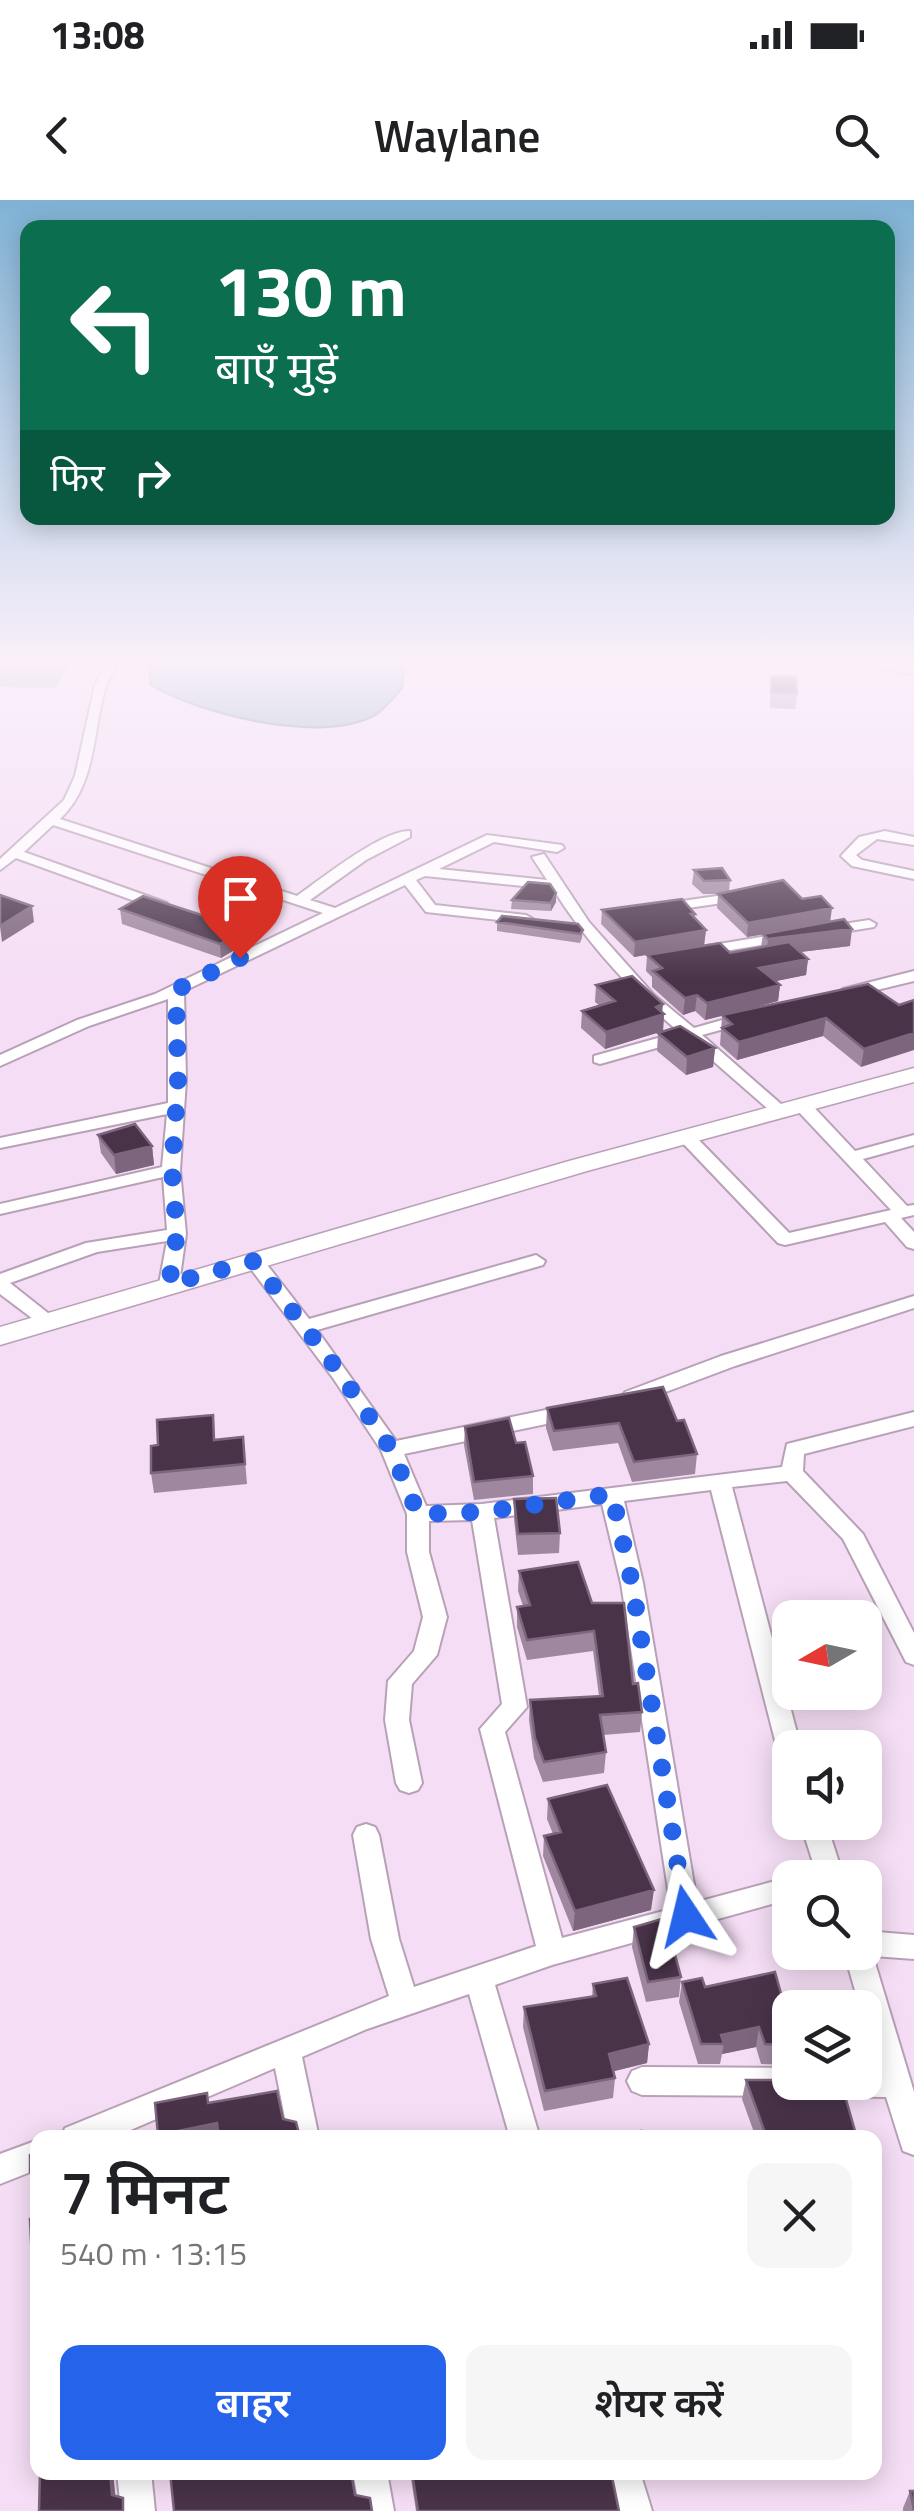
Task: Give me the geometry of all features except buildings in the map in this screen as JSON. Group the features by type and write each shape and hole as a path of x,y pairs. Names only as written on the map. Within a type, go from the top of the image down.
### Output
{"main road":[{"path":"0,1336 169,1284 914,1074"}],"street":[{"path":"0,866 54,821 70,802 83,766"},
{"path":"54,821 336,913"},
{"path":"299,901 361,857 405,834"},
{"path":"914,841 873,834 860,840 848,856 856,863 914,875"},
{"path":"0,1061 83,1023 176,990 492,838 557,848"},
{"path":"17,854 185,914"},
{"path":"539,857 581,921 649,998 851,1157 903,1213 914,1243"},
{"path":"412,874 557,885"},
{"path":"412,874 430,909 545,921"},
{"path":"652,909 724,899"},
{"path":"678,956 869,924"},
{"path":"256,937 273,943"},
{"path":"620,966 640,963"},
{"path":"839,995 914,976"},
{"path":"169,1284 177,1234 172,1170 179,1057 176,990"},
{"path":"600,1059 764,1014"},
{"path":"0,1142 175,1107"},
{"path":"686,1136 784,1239 903,1213"},
{"path":"851,1157 914,1140"},
{"path":"0,1209 172,1170"},
{"path":"0,1282 93,1247 177,1234"},
{"path":"254,1261 391,1449 418,1514 418,1552 435,1616 425,1655 400,1681 397,1720 409,1783"},
{"path":"305,1328 536,1261"},
{"path":"0,1282 48,1321"},
{"path":"391,1449 594,1407 912,1304"},
{"path":"914,1419 794,1449 792,1474 852,1534 914,1656"},
{"path":"418,1514 482,1512 792,1474"},
{"path":"720,1481 784,1730"},
{"path":"612,1494 632,1583 686,1916"},
{"path":"482,1512 516,1707 492,1729 552,1953"},
{"path":"366,1835 385,1938 405,2003"},
{"path":"103,2130 405,2003 552,1953 772,1893"},
{"path":"882,1944 914,1947"},
{"path":"863,1970 894,2083 912,2132"},
{"path":"479,1978 523,2130"},
{"path":"286,2050 302,2130"},
{"path":"642,2081 772,2082"},
{"path":"882,2083 894,2083"},
{"path":"0,2169 30,2157"},
{"path":"135,2480 138,2511"},
{"path":"372,2480 378,2511"},
{"path":"625,2480 634,2511"}],"route":[{"path":"240,958 176,990 179,1057 172,1170 177,1234 169,1284 254,1261 340,1373 391,1449 418,1514 482,1512 612,1494 632,1583 686,1916"}]}
